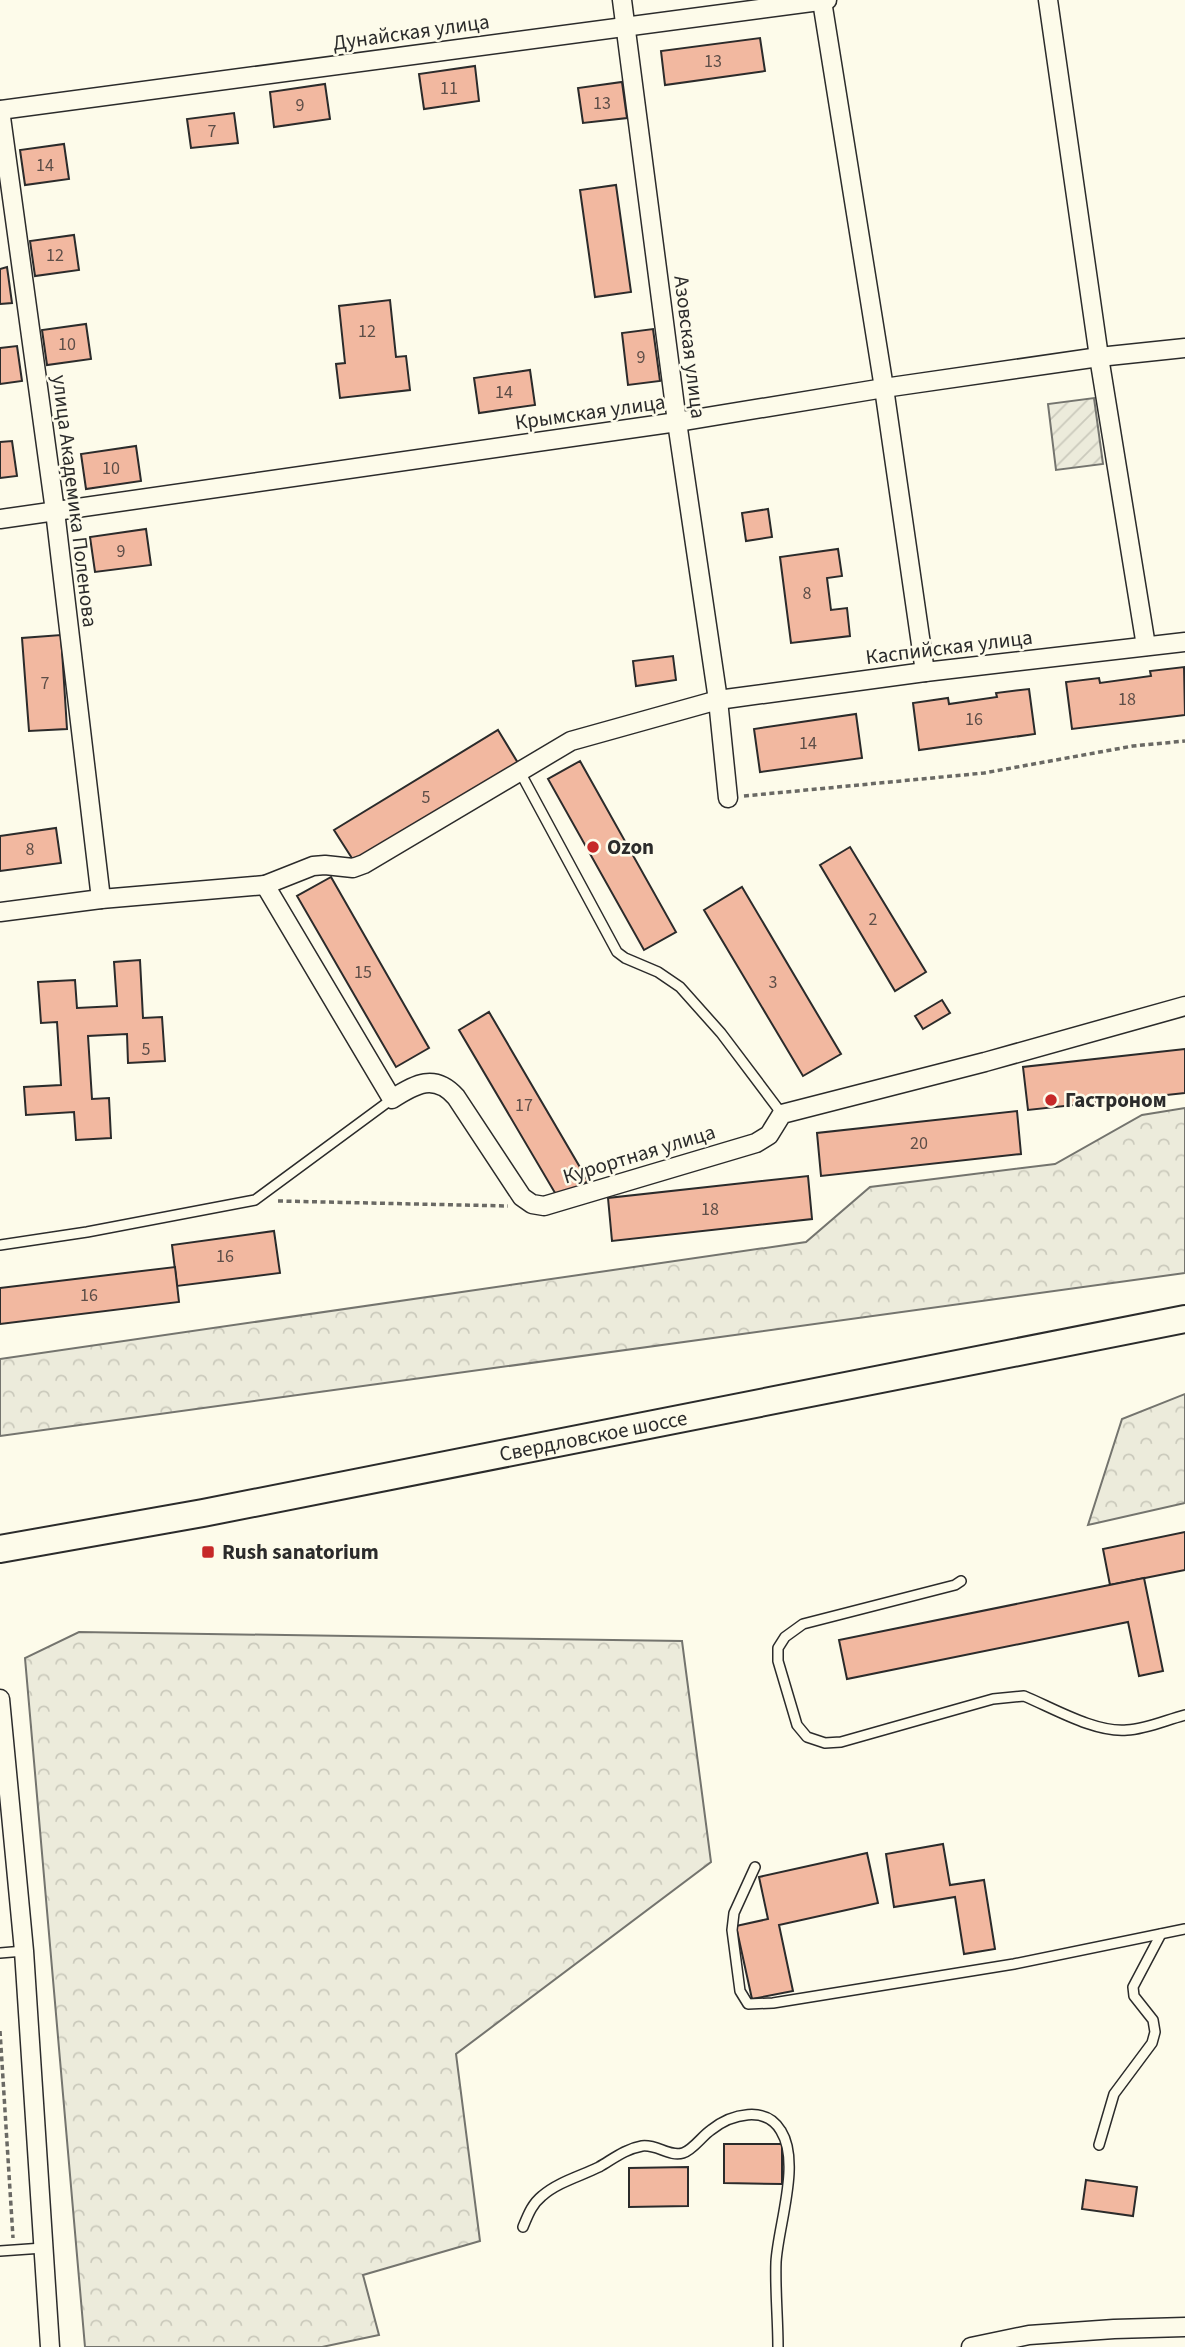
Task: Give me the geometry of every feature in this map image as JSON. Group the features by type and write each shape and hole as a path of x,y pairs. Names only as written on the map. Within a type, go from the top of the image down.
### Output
{"main road":[{"name":"Свердловское шоссе","path":"0,1549 203,1513 1185,1319"}],"street":[{"name":"Азовская улица","path":"622,0 677,422 718,700 728,798"},
{"name":"Дунайская улица","path":"0,110 827,0"},
{"path":"1048,0 1099,357 1146,646"},
{"path":"822,1 884,387 925,672"},
{"name":"улица Академика Поленова","path":"0,110 55,511 101,899"},
{"name":"Крымская улица","path":"0,519 677,422 884,387 1099,357 1185,348"},
{"name":"Каспийская улица","path":"0,912 101,899 265,885 313,866 353,868 571,741 718,700 925,672 1185,642"},
{"path":"265,885 393,1099"},
{"path":"782,1114 998,1059 1185,1006"},
{"name":"Курортная улица","path":"393,1099 413,1086 434,1083 447,1087 522,1197 532,1204 544,1206 757,1143 769,1135 782,1114"},
{"path":"0,1699 23,1951 50,2347"},
{"path":"971,2347 1030,2335 1185,2327"}],"lane":[{"path":"520,772 617,952 658,972 680,987 721,1033 782,1114"},
{"path":"0,1245 88,1232 255,1200 393,1099"},
{"path":"961,1581 955,1585 803,1624 785,1637 778,1648 778,1661 797,1725 807,1737 825,1743 841,1742 993,1699 1024,1696 1097,1727 1114,1730 1129,1730 1185,1715"},
{"path":"755,1867 734,1913 732,1930 740,1991 748,2004 773,2003 1014,1964 1185,1929"},
{"path":"1098,2145 1114,2094 1152,2043 1155,2032 1153,2020 1133,1996 1133,1987 1161,1934"},
{"path":"0,1953 23,1951"},
{"path":"523,2227 533,2205 543,2194 601,2166 625,2151 642,2146 656,2147 675,2154 685,2153 712,2129 730,2119 750,2114 770,2118 781,2130 786,2143 788,2165 785,2214 776,2259 778,2347"},
{"path":"0,2251 43,2248"}],"path":[{"path":"728,798 984,772 1133,746 1185,741"},
{"path":"255,1200 544,1206"},
{"path":"0,2031 13,2250"}],"green space":[{"path":"1094,398 1103,464 1056,470 1048,404"},
{"path":"1185,1108 1185,1273 0,1436 0,1359 806,1242 870,1187 1055,1164 1142,1115"},
{"path":"1185,1394 1185,1503 1088,1525 1122,1419"},
{"path":"79,1632 682,1641 711,1862 456,2054 480,2241 363,2275 379,2335 322,2347 85,2347 25,1658"}],"building":[{"path":"760,38 765,71 665,85 661,51"},
{"path":"475,66 479,101 424,109 419,74"},
{"path":"622,82 627,118 583,123 578,88"},
{"path":"325,84 330,119 274,127 270,92"},
{"path":"234,113 238,143 191,148 187,119"},
{"path":"64,144 69,179 25,185 20,150"},
{"path":"616,185 631,292 595,297 580,190"},
{"path":"74,235 79,270 35,276 30,241"},
{"path":"7,267 12,303 0,304 0,269"},
{"path":"390,300 396,357 406,356 410,390 340,398 336,364 345,363 339,306"},
{"path":"86,324 91,359 47,365 42,330"},
{"path":"653,329 660,381 628,385 622,333"},
{"path":"17,346 22,381 0,384 0,348"},
{"path":"530,370 535,405 479,413 474,378"},
{"path":"12,441 17,476 0,478 0,442"},
{"path":"136,446 141,481 86,489 81,454"},
{"path":"768,509 772,537 746,541 742,513"},
{"path":"146,529 151,565 95,572 90,537"},
{"path":"838,549 842,576 827,578 831,610 847,608 850,636 791,643 780,557"},
{"path":"61,635 67,729 29,731 22,638"},
{"path":"673,656 676,680 636,686 633,661"},
{"path":"1184,667 1185,715 1072,729 1066,682 1099,678 1100,683 1151,676 1150,671"},
{"path":"1029,689 1035,734 919,750 913,703 948,698 949,704 997,697 996,693"},
{"path":"856,714 862,758 760,772 754,729"},
{"path":"498,730 518,763 355,863 334,830"},
{"path":"580,761 676,932 644,950 548,779"},
{"path":"56,828 61,863 0,871 0,836"},
{"path":"850,847 926,972 895,991 820,865"},
{"path":"331,877 429,1048 396,1067 297,896"},
{"path":"742,887 841,1054 803,1076 704,910"},
{"path":"140,960 143,1018 162,1017 165,1061 128,1063 127,1034 88,1036 92,1099 109,1098 111,1138 76,1140 74,1112 26,1115 24,1087 61,1085 57,1022 41,1023 38,982 75,980 77,1008 117,1006 114,962"},
{"path":"942,1000 950,1013 923,1029 915,1016"},
{"path":"489,1012 588,1181 558,1198 459,1030"},
{"path":"1185,1049 1185,1093 1028,1110 1023,1067"},
{"path":"1017,1111 1021,1154 821,1176 817,1133"},
{"path":"808,1176 812,1219 612,1241 608,1198"},
{"path":"274,1231 280,1273 177,1286 172,1245"},
{"path":"175,1267 179,1302 0,1324 0,1288"},
{"path":"1185,1532 1185,1570 1110,1585 1103,1549"},
{"path":"1144,1578 1163,1671 1139,1676 1128,1622 847,1679 839,1640"},
{"path":"943,1844 950,1885 984,1880 995,1949 964,1954 955,1897 894,1907 886,1854"},
{"path":"867,1853 878,1903 779,1925 793,1991 752,1999 736,1926 768,1919 759,1877"},
{"path":"724,2144 782,2144 782,2184 724,2183"},
{"path":"688,2167 688,2206 629,2207 629,2168"},
{"path":"1086,2180 1137,2187 1133,2216 1082,2209"}],"place":[{"name":"Ozon","path":"593,847"},
{"name":"Гастроном","path":"1051,1100"},
{"name":"Rush sanatorium","path":"208,1552"}]}
